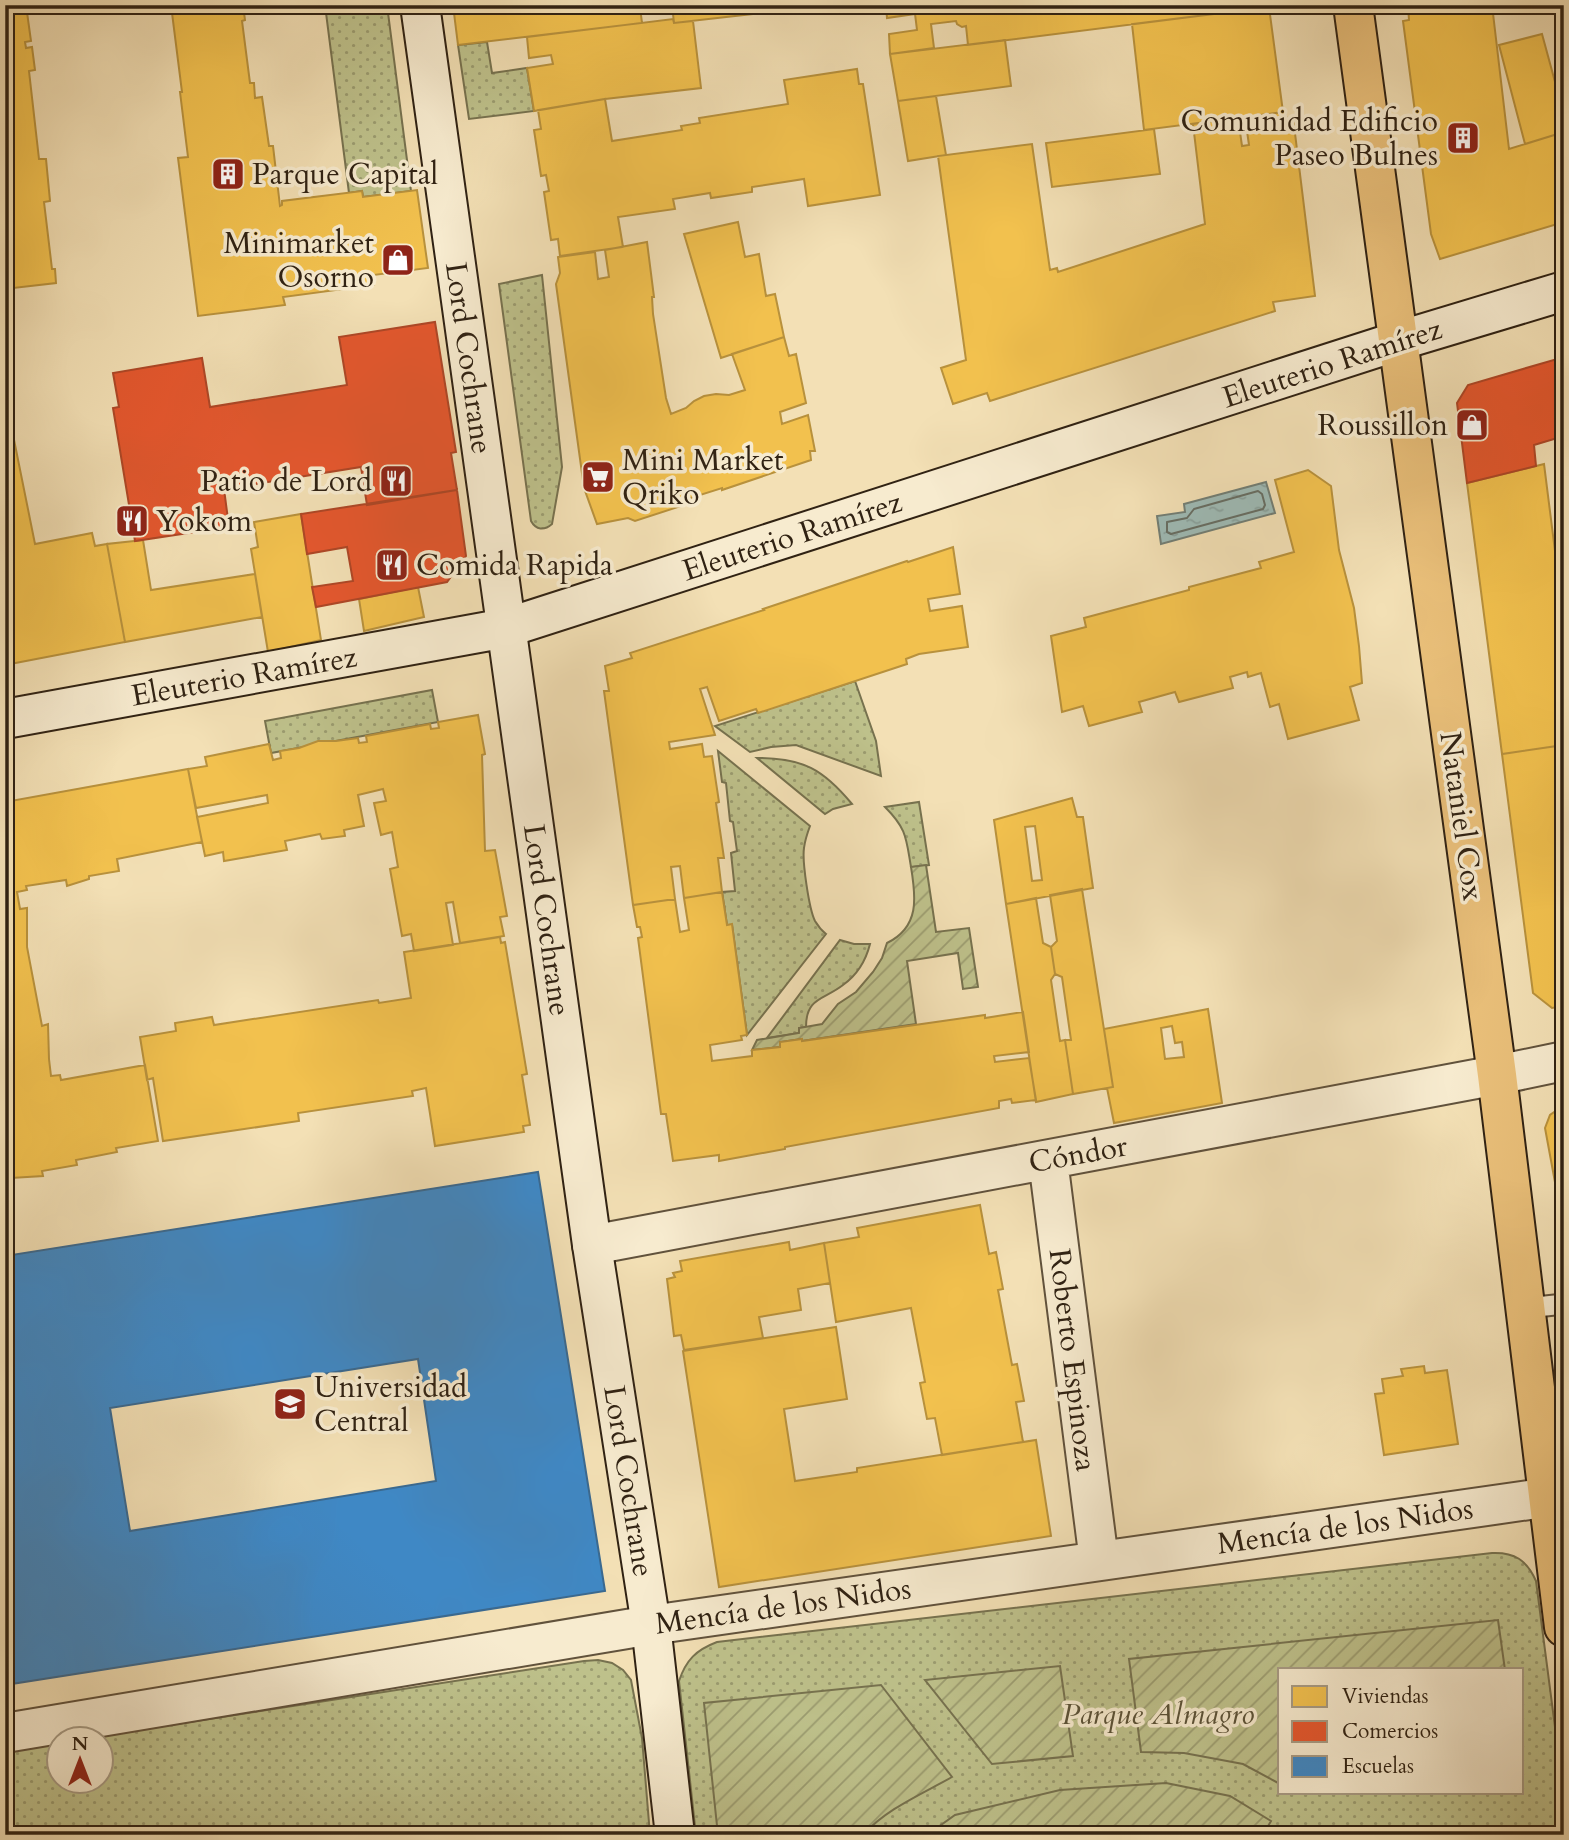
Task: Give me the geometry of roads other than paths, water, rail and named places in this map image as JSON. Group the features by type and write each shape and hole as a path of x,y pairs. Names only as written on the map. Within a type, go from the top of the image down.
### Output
{"main road":[{"name":"Nataniel Cox","path":"1353,5 1527,1308 1556,1496 1564,1627"}],"street":[{"name":"Lord Cochrane","path":"420,5 592,1245 651,1625 675,1835"},
{"name":"Eleuterio Ramírez","path":"5,719 506,628 1398,341 1564,291"},
{"name":"Cóndor","path":"592,1245 1564,1061"},
{"name":"Roberto Espinoza","path":"1048,1160 1099,1561"},
{"name":"Mencía de los Nidos","path":"5,1733 651,1625 1556,1496"}],"lane":[{"path":"1527,1308 1564,1304"}],"water":[{"path":"1266,482 1275,513 1161,544 1157,516 1185,512 1184,504"}],"place":[{"name":"Comunidad Edificio Paseo Bulnes","path":"1463,138"},
{"name":"Parque Capital","path":"228,174"},
{"name":"Minimarket Osorno","path":"398,260"},
{"name":"Roussillon","path":"1472,425"},
{"name":"Mini Market Qriko","path":"598,477"},
{"name":"Patio de Lord","path":"396,481"},
{"name":"Yokom","path":"132,521"},
{"name":"Comida Rapida","path":"392,565"},
{"name":"Universidad Central","path":"290,1404"}],"park label":[{"name":"Parque Almagro","path":"1158,1714"}]}
